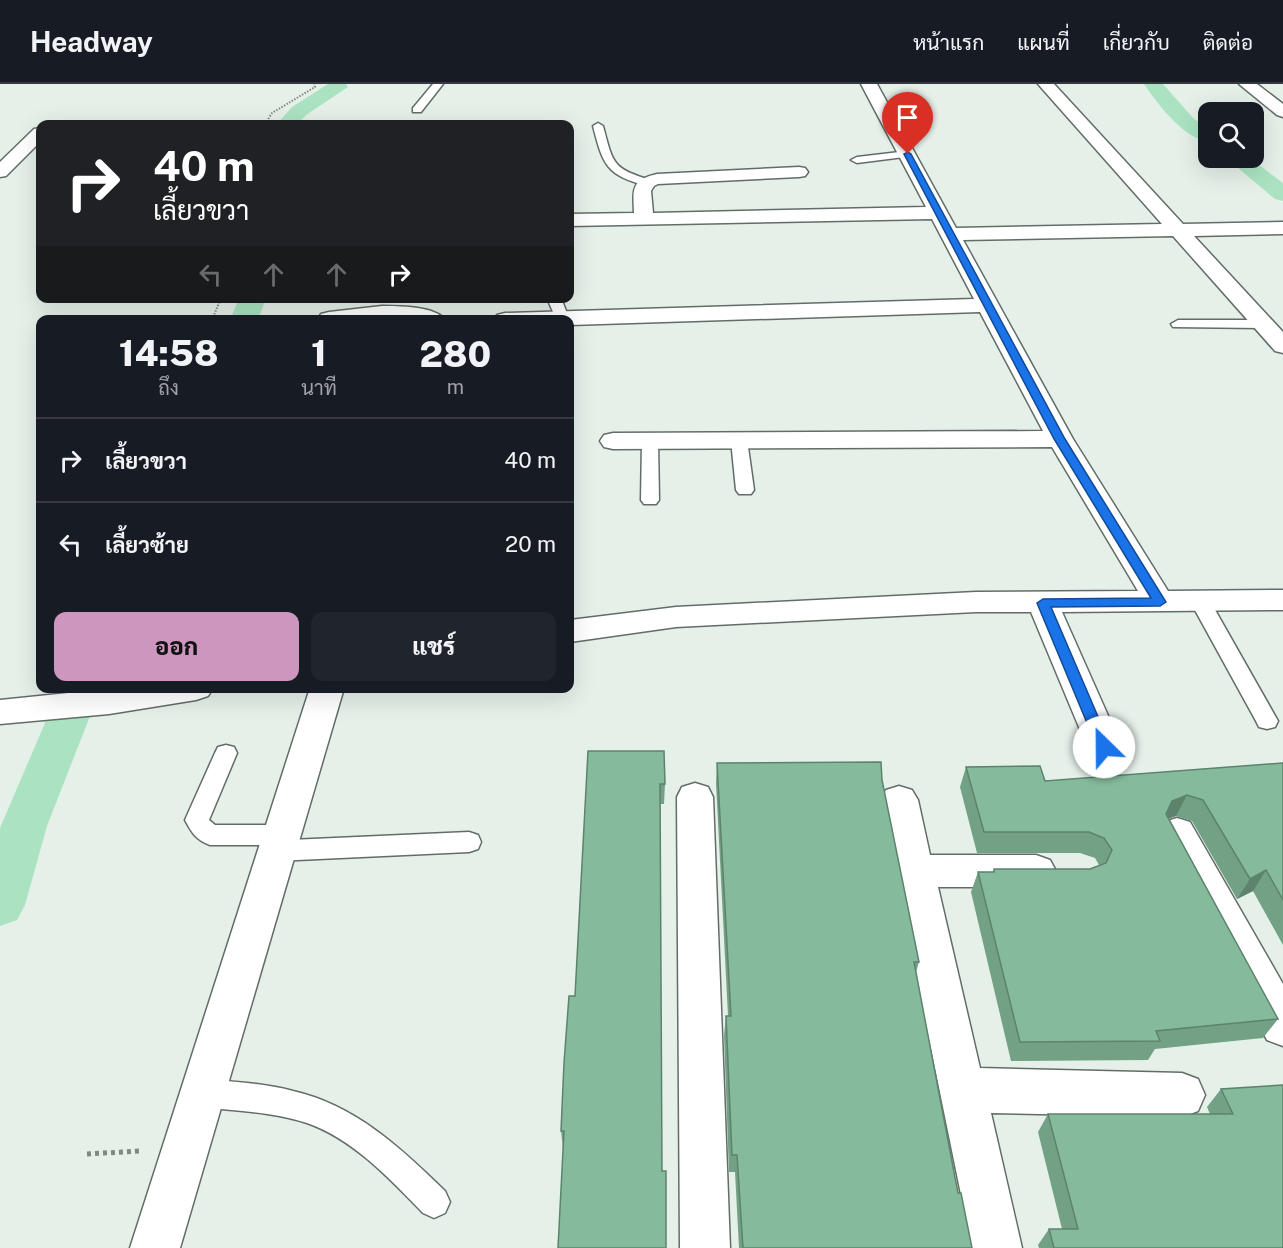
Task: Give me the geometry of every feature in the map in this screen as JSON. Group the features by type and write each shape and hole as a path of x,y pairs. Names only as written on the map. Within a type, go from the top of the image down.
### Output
{"street":[{"path":"869,84 1059,439 1160,602"},
{"path":"1046,84 1283,346"},
{"path":"1247,84 1283,112"},
{"path":"3,166 36,137"},
{"path":"644,219 642,191 647,182 657,179 799,172"},
{"path":"574,220 940,213"},
{"path":"951,234 1283,228"},
{"path":"525,315 558,307 987,305"},
{"path":"368,315 397,312 412,312 420,315"},
{"path":"613,441 1059,439"},
{"path":"574,630 676,616 976,602 1283,600"},
{"path":"1043,603 1104,747"},
{"path":"15,711 109,702 165,693"},
{"path":"155,1248 325,693"},
{"path":"695,797 705,1248"},
{"path":"899,800 997,1248"},
{"path":"1177,833 1283,1026"},
{"path":"915,872 1068,871"},
{"path":"962,1090 1182,1095"}],"lane":[{"path":"417,110 438,84"},
{"path":"598,126 609,164 625,176 647,182"},
{"path":"857,160 908,154"},
{"path":"1178,324 1262,324"},
{"path":"739,440 745,490"},
{"path":"650,441 650,500"},
{"path":"1200,601 1267,721"},
{"path":"226,753 197,820 202,829 210,835 279,843 468,842"},
{"path":"202,1093 307,1108 330,1118 358,1134 391,1160 434,1202"}],"path":[{"path":"268,120 272,113 315,87 314,84"}],"building":[{"path":"588,751 664,751 665,784 660,784 662,1171 666,1171 666,1248 558,1248 564,1131 561,1131 564,1063 569,996 575,996"},
{"path":"881,762 882,780 919,962 914,962 958,1193 961,1193 972,1248 743,1248 737,1155 732,1155 726,1016 731,1016 717,763"},
{"path":"1283,763 1283,900 1266,870 1250,879 1203,800 1187,795 1172,801 1166,814 1278,1019 1156,1031 1160,1041 1020,1042 978,872 994,872 994,869 1090,869 1106,863 1112,850 1104,838 1089,832 984,832 966,767 1040,766 1045,781"},
{"path":"1283,1085 1283,1248 1054,1248 1049,1229 1078,1229 1048,1114 1233,1114 1221,1089"}],"waterway":[{"path":"291,120 299,111 338,87 337,84"},
{"path":"1153,84 1187,123 1198,130"},
{"path":"1250,168 1283,194"},
{"path":"246,315 251,303"},
{"path":"0,905 24,826 79,693"}],"route":[{"path":"908,154 1059,439 1160,602 1043,603 1104,747"}]}
